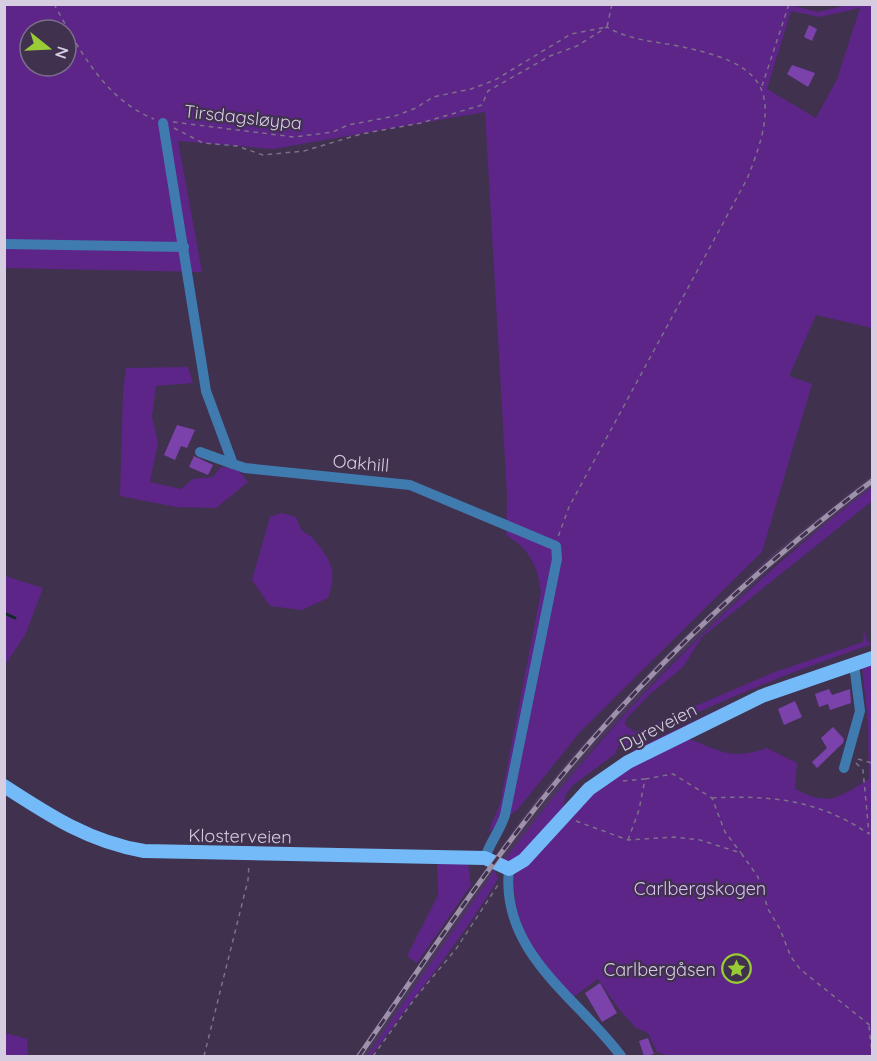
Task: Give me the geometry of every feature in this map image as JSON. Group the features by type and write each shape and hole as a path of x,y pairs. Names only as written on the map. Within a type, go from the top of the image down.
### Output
{"main road":[{"name":"Dyreveien","path":"509,869 524,860 562,816 608,774 684,733 762,696 873,658"},
{"name":"Klosterveien","path":"4,786 74,830 118,847 178,853 488,859"},
{"path":"488,859 509,869"}],"street":[{"path":"163,123 206,391 233,464"},
{"path":"4,244 184,247"},
{"name":"Oakhill","path":"200,452 245,468 410,485 556,546"},
{"path":"488,859 489,844 500,831 505,815 556,559 556,546"},
{"path":"846,762 860,711 854,664"},
{"path":"509,869 509,897 531,956 603,1033 621,1056"}],"path":[{"name":"Tirsdagsløypa","path":"54,4 85,59 103,82 132,107 163,123 183,122 294,137 333,132 348,125 395,116 416,108 433,97 471,89 495,80 571,34 607,27"},
{"path":"163,123 203,143 237,146 263,155 304,151 361,134 421,123 482,105 488,91 550,56 577,46 607,27 612,4"},
{"path":"762,87 789,4"},
{"path":"556,546 569,507 747,179 758,152 766,106 762,87 754,76 741,66 682,47 622,36 607,27"},
{"path":"846,762 873,763"},
{"path":"846,762 863,770 869,834"},
{"path":"608,774 626,782 674,774 712,798 787,800 818,807 843,817 873,838"},
{"path":"628,840 639,810 645,779"},
{"path":"712,798 726,832 758,876 764,901 773,921 780,929 791,957 800,969 873,1027"},
{"path":"562,816 628,840 674,837 700,840 741,853"},
{"path":"204,1056 248,880 250,855"},
{"path":"373,1056 456,949 509,869"},
{"path":"869,1024 873,1054"}],"shaded area":[{"path":"872,475 872,487 775,564 671,664 597,744 503,862 494,857 536,799 579,748 664,656 772,554"},
{"path":"489,864 495,868 492,877 438,957 367,1056 355,1056"}],"green space":[{"path":"787,4 818,12 847,5 872,5 872,328 816,315 789,376 812,384 762,552 580,732 518,809 488,832 500,804 541,592 538,574 531,559 521,546 506,535 507,495 485,112 273,149 178,141 202,272 5,268 5,5","holes":["860,8 837,79 816,118 767,89 791,11 820,17"]},
{"path":"188,367 193,383 156,386 152,416 158,443 150,482 181,489 193,479 213,477 221,467 237,468 248,482 216,508 176,507 120,496 123,391 126,368"},
{"path":"872,487 872,501 702,637 683,667 649,695 626,719 625,725 635,732 772,673 863,642 864,631 867,641 872,644 747,691 625,748 619,745 615,754 573,785 566,794 563,808 525,854 513,861 503,862 629,709 675,662 770,571"},
{"path":"282,513 296,517 303,531 313,538 326,556 331,568 332,581 328,598 302,610 270,606 252,580 270,517"},
{"path":"5,576 43,588 25,635 5,665"},
{"name":"Carlbergskogen","path":"872,664 872,1056 668,1056 657,1052 648,1033 636,1028 618,1008 598,979 572,998 549,972 530,943 517,911 514,876 595,789 634,763 689,739 719,751 735,754 767,748 797,763 795,789 807,795 825,799 849,791 869,779 868,722 862,667"},
{"path":"757,692 633,753 633,750"},
{"path":"468,863 471,885 417,963 407,956 438,895 437,864"},
{"path":"495,870 498,879 468,925 371,1056 367,1056"},
{"path":"5,1033 27,1039 28,1056 5,1056"}],"building":[{"path":"809,25 817,29 812,41 804,37"},
{"path":"792,65 815,73 808,87 787,74"},
{"path":"177,425 195,430 187,448 181,446 175,460 164,455"},
{"path":"194,456 213,465 208,475 189,467"},
{"path":"829,689 832,695 850,689 851,703 830,710 828,704 819,707 815,694"},
{"path":"795,701 802,717 784,725 778,709"},
{"path":"833,727 844,739 843,743 817,768 812,762 827,748 821,738"},
{"path":"600,983 617,1013 602,1022 585,993"},
{"path":"648,1038 654,1054 644,1056 639,1041"}],"waterway":[{"path":"4,613 15,618"}],"railway":[{"path":"359,1056 499,855 585,748 661,665 701,626 784,551 872,481"}],"place":[{"name":"Carlbergåsen","path":"737,969"}]}
